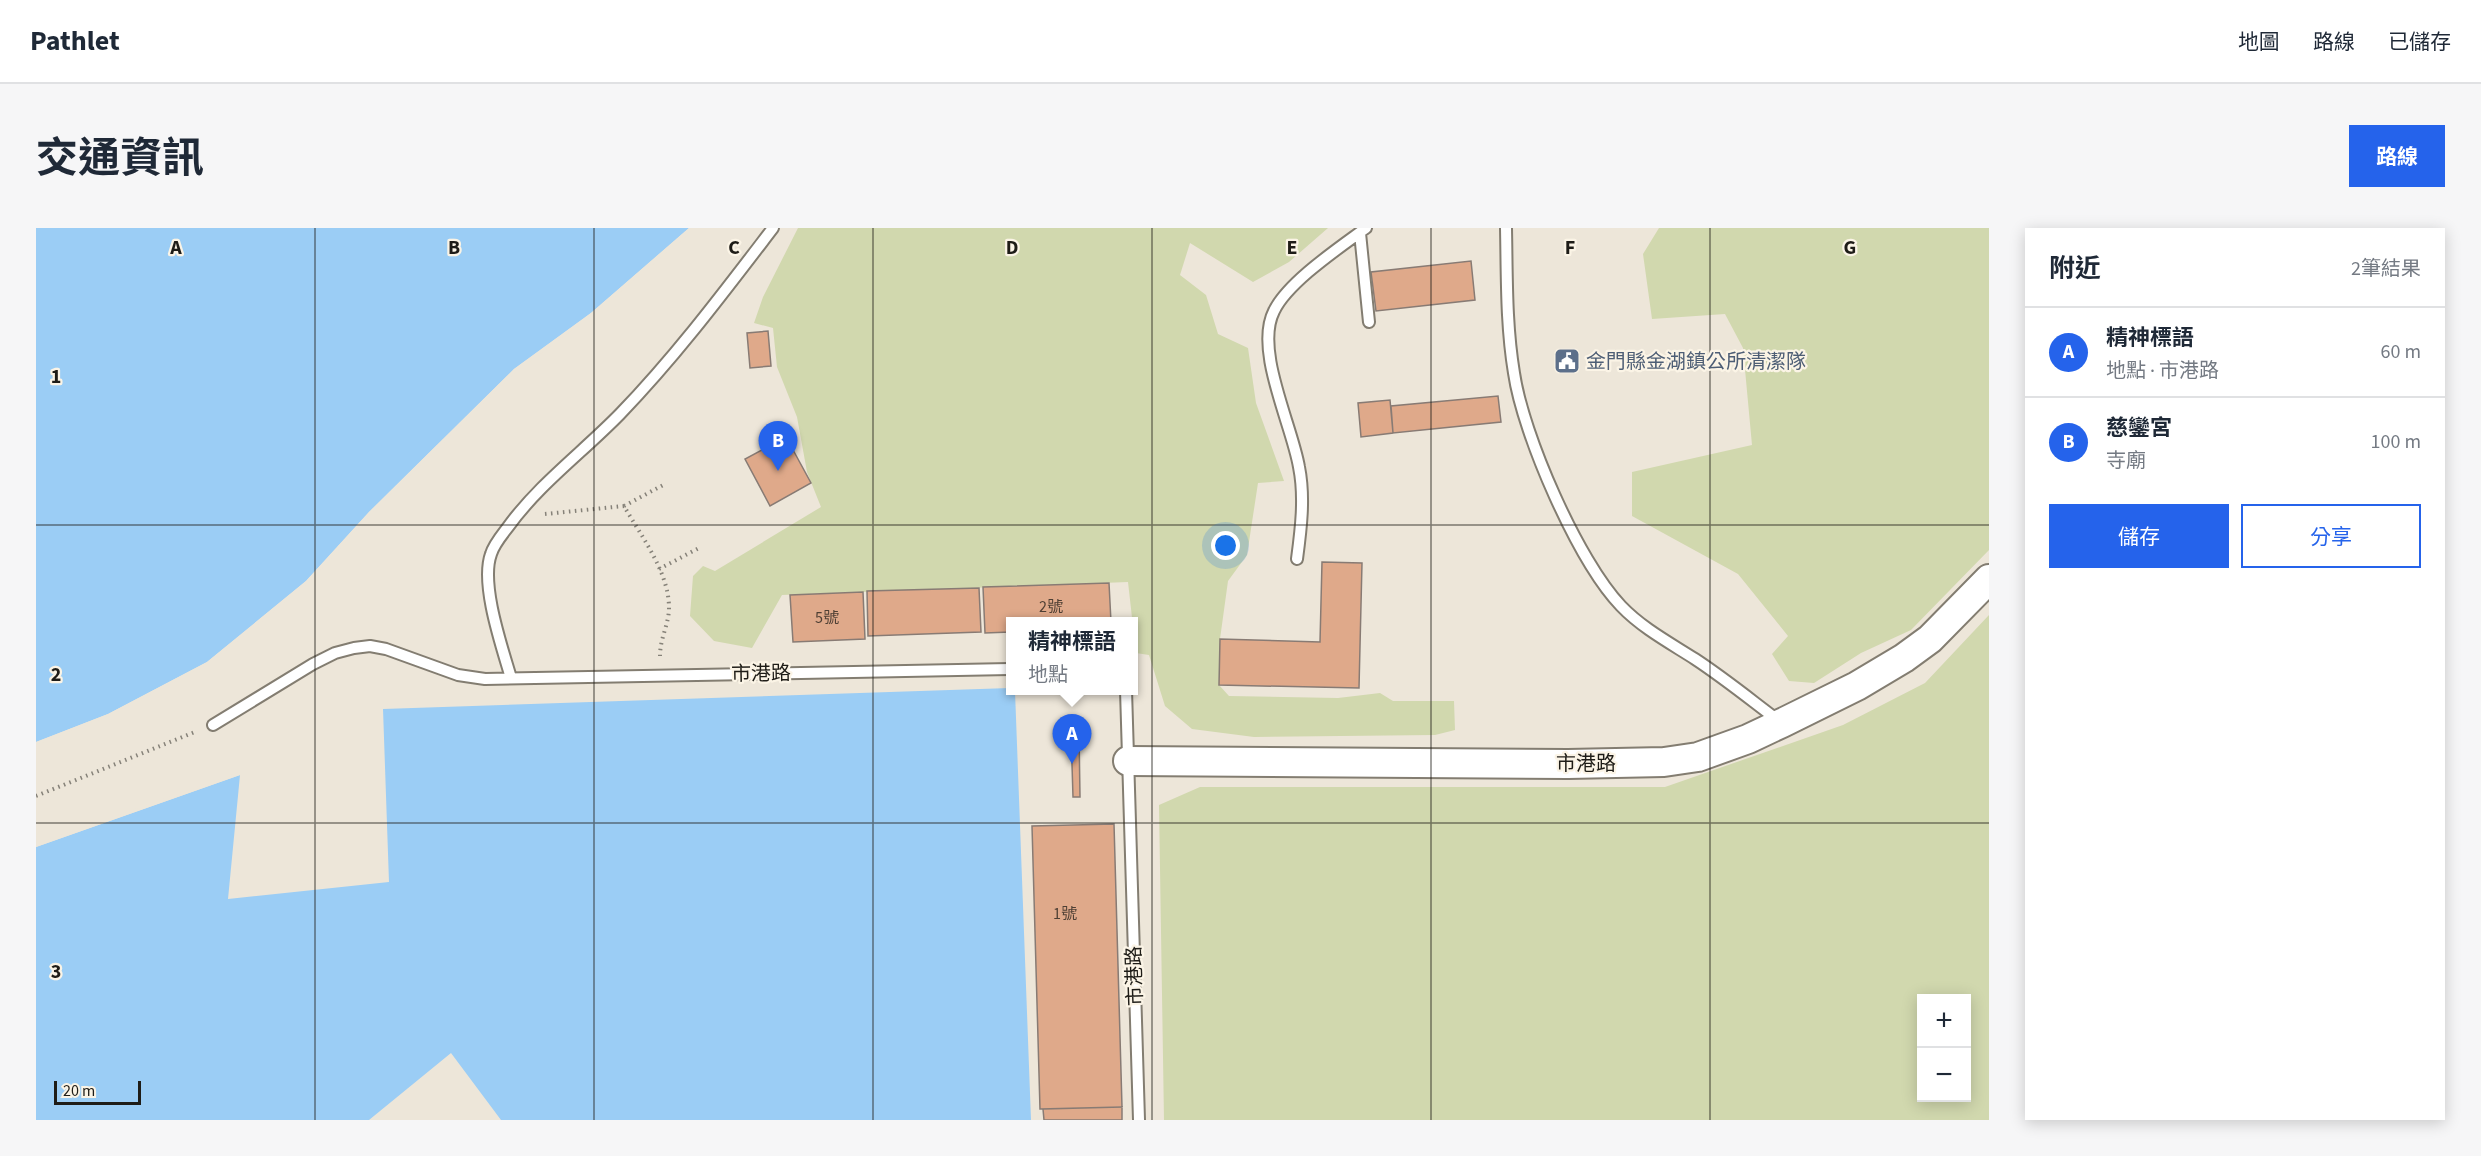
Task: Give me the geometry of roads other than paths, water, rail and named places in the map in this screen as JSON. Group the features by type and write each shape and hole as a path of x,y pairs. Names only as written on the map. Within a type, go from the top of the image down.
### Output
{"street":[{"name":"市港路","path":"1128,761 1664,762 1698,757 1748,739 1782,723 1857,686 1904,658 1930,639 1989,579"}],"lane":[{"path":"511,678 498,630 488,575 490,555 525,505 620,414 689,337 773,228"},
{"path":"1506,228 1508,328 1514,376 1526,419 1550,485 1574,534 1602,582 1621,606 1645,627 1697,660 1782,723"},
{"path":"1363,230 1369,322"},
{"path":"1297,559 1302,493 1299,467 1272,371 1268,334 1274,311 1296,283 1363,230"},
{"name":"市港路","path":"213,725 313,664 335,653 370,646 386,649 458,675 485,679 1006,669"},
{"name":"市港路","path":"1126,695 1138,1120"}],"water":[{"path":"36,228 689,228 591,313 514,369 369,512 306,581 207,662 108,714 36,742"},
{"path":"1006,688 1006,695 1015,695 1031,1120 501,1120 451,1053 369,1120 36,1120 36,847 240,775 228,899 389,882 383,709"}],"place":[{"name":"金門縣金湖鎮公所清潔隊","path":"1567,361"},
{"name":"慈鑾宮","path":"778,471"},
{"name":"精神標語","path":"1072,764"}]}
